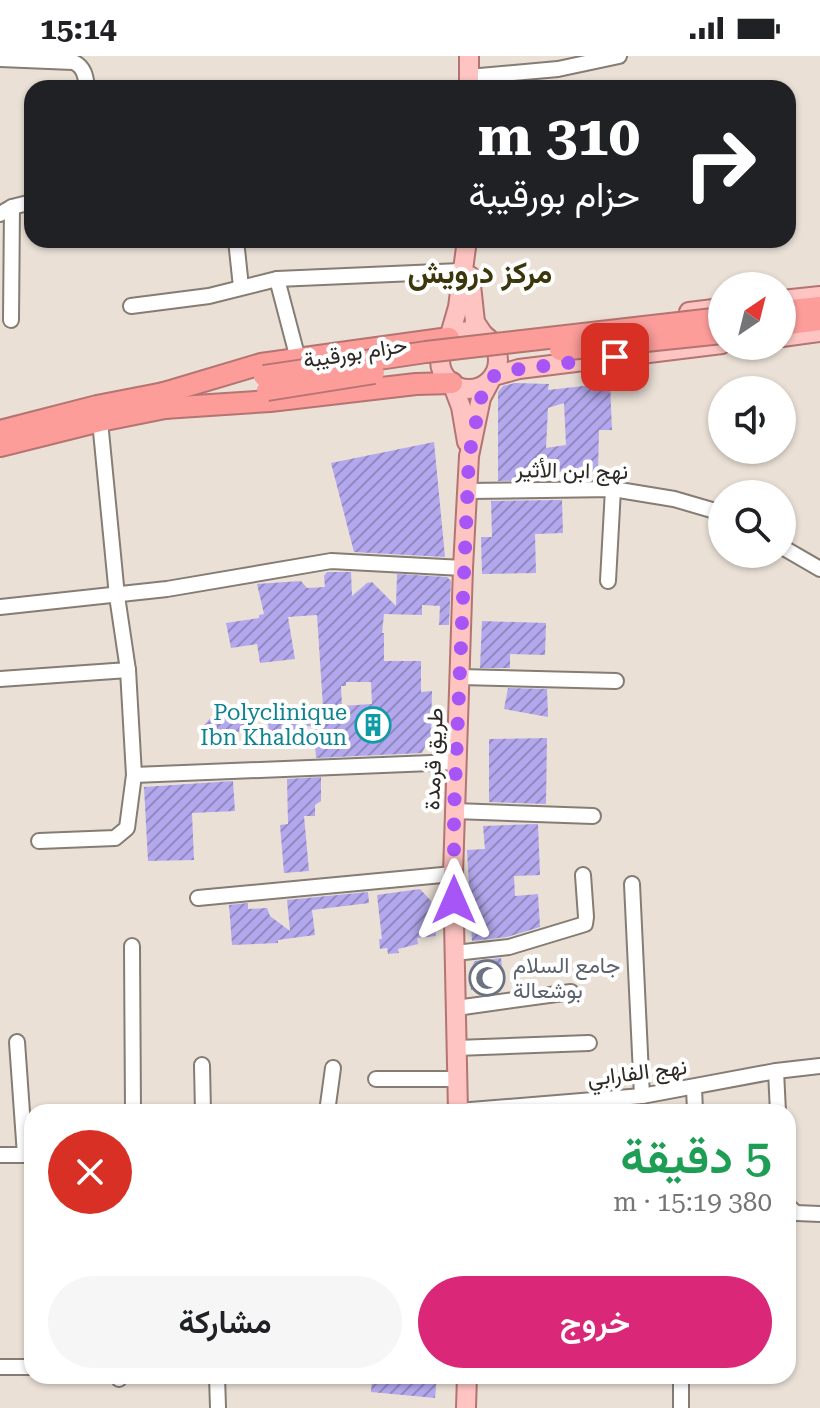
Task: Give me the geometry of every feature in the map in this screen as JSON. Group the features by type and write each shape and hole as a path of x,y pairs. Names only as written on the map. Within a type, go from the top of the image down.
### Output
{"highway":[{"path":"796,310 820,307"},
{"name":"حزام بورقيبة","path":"0,431 97,406 161,401 426,352 708,320"},
{"path":"796,323 820,320"},
{"name":"حزام بورقيبة","path":"265,383 708,335"},
{"path":"161,401 261,364 449,338"},
{"path":"161,401 270,401 416,384 452,383"},
{"name":"حزام بورقيبة","path":"0,446 100,421 161,401"}],"main road":[{"path":"469,56 469,80"},
{"path":"465,256 470,272 475,322 498,351 499,360 492,378"},
{"path":"465,256 458,307 440,356 441,367 452,383 459,387 475,389 492,378 519,369 708,346"},
{"path":"796,299 820,296"},
{"path":"449,338 465,330 486,336 708,310"},
{"path":"796,335 820,332"},
{"name":"طريق قرمدة","path":"458,1104 453,874 463,568 469,456 481,398 492,378"},
{"name":"طريق قرمدة","path":"452,383 461,407 469,456"},
{"path":"466,1408 467,1384"}],"street":[{"path":"483,80 619,56"},
{"path":"0,59 73,62 79,64 86,80"},
{"path":"6,210 11,320"},
{"path":"237,248 241,287"},
{"path":"131,306 209,296 277,279 465,256"},
{"path":"277,279 298,359"},
{"path":"39,841 115,838 124,832 128,821 134,775 128,670 117,596 100,421"},
{"path":"608,581 613,489"},
{"name":"نهج ابن الأثير","path":"467,491 613,489 674,499 708,509"},
{"path":"796,555 820,569"},
{"path":"0,607 117,596 331,561 463,568"},
{"path":"0,679 128,670"},
{"path":"460,677 616,681"},
{"path":"134,775 456,762"},
{"path":"454,811 593,816"},
{"path":"198,898 453,874"},
{"path":"455,953 509,947 585,924 583,875"},
{"path":"632,884 634,1102"},
{"path":"132,946 133,1104"},
{"path":"456,1008 571,992"},
{"path":"17,1042 24,1114"},
{"path":"456,1048 589,1043"},
{"path":"202,1065 203,1104"},
{"name":"نهج الفارابي","path":"599,1104 634,1102 776,1071 820,1066"},
{"path":"328,1104 333,1068"},
{"path":"776,1071 778,1104"},
{"path":"376,1079 457,1079"},
{"path":"694,1087 695,1104"},
{"path":"0,1155 24,1155"},
{"path":"796,1213 820,1214"},
{"path":"0,1367 24,1367"},
{"path":"217,1384 218,1408"},
{"path":"681,1384 681,1408"}],"building":[{"path":"515,383 549,384 548,390 610,383 612,430 599,430 598,472 557,472 557,480 498,481 498,392 503,386","holes":["564,403 566,445 546,448 548,408"]},
{"path":"434,442 445,557 354,552 331,463"},
{"path":"562,500 563,533 535,534 536,573 482,574 481,537 492,537 491,501"},
{"path":"327,572 351,572 352,596 372,582 396,606 397,574 447,577 451,581 449,625 439,625 440,606 422,605 422,615 384,614 384,661 421,661 421,692 432,691 431,735 422,753 316,758 314,726 297,727 297,742 293,742 293,746 271,746 268,723 279,722 279,718 284,718 284,712 296,712 314,720 313,707 323,707 317,615 288,617 295,659 260,663 257,644 231,648 226,623 259,618 264,614 257,584 301,581 307,588 325,587 324,576","holes":["346,682 371,682 372,704 342,706 341,686 346,686"]},
{"path":"482,621 546,623 545,655 510,654 510,668 480,668"},
{"path":"508,688 547,689 548,717 504,709"},
{"path":"237,714 238,717 245,716 247,731 237,732 237,739 214,741 201,729 213,715"},
{"path":"547,738 546,804 489,802 489,739"},
{"path":"321,777 321,801 315,805 315,816 304,816 309,871 284,873 280,825 288,824 287,779"},
{"path":"233,781 235,811 192,813 194,860 148,861 144,787"},
{"path":"538,824 540,875 514,876 515,896 538,894 540,927 507,937 472,941 467,850 485,849 483,826"},
{"path":"420,889 431,901 436,936 417,938 418,944 398,949 399,953 388,954 387,948 380,949 379,939 382,939 377,895"},
{"path":"368,892 369,903 312,910 315,935 278,940 278,943 232,945 229,905 248,903 248,909 267,908 270,916 290,931 287,900"},
{"name":"جامع السلام بوشعالة","path":"501,958 504,985 471,990 470,970 475,961"},
{"path":"372,1384 436,1384 435,1398 371,1392"}],"place":[{"name":"Polyclinique Ibn Khaldoun","path":"373,725"},
{"name":"جامع السلام بوشعالة","path":"487,978"}],"district":[{"name":"مركز درويش","path":"480,273"}],"route":[{"path":"454,900 454,811 469,456 481,398 494,376 519,369 615,357"}]}
